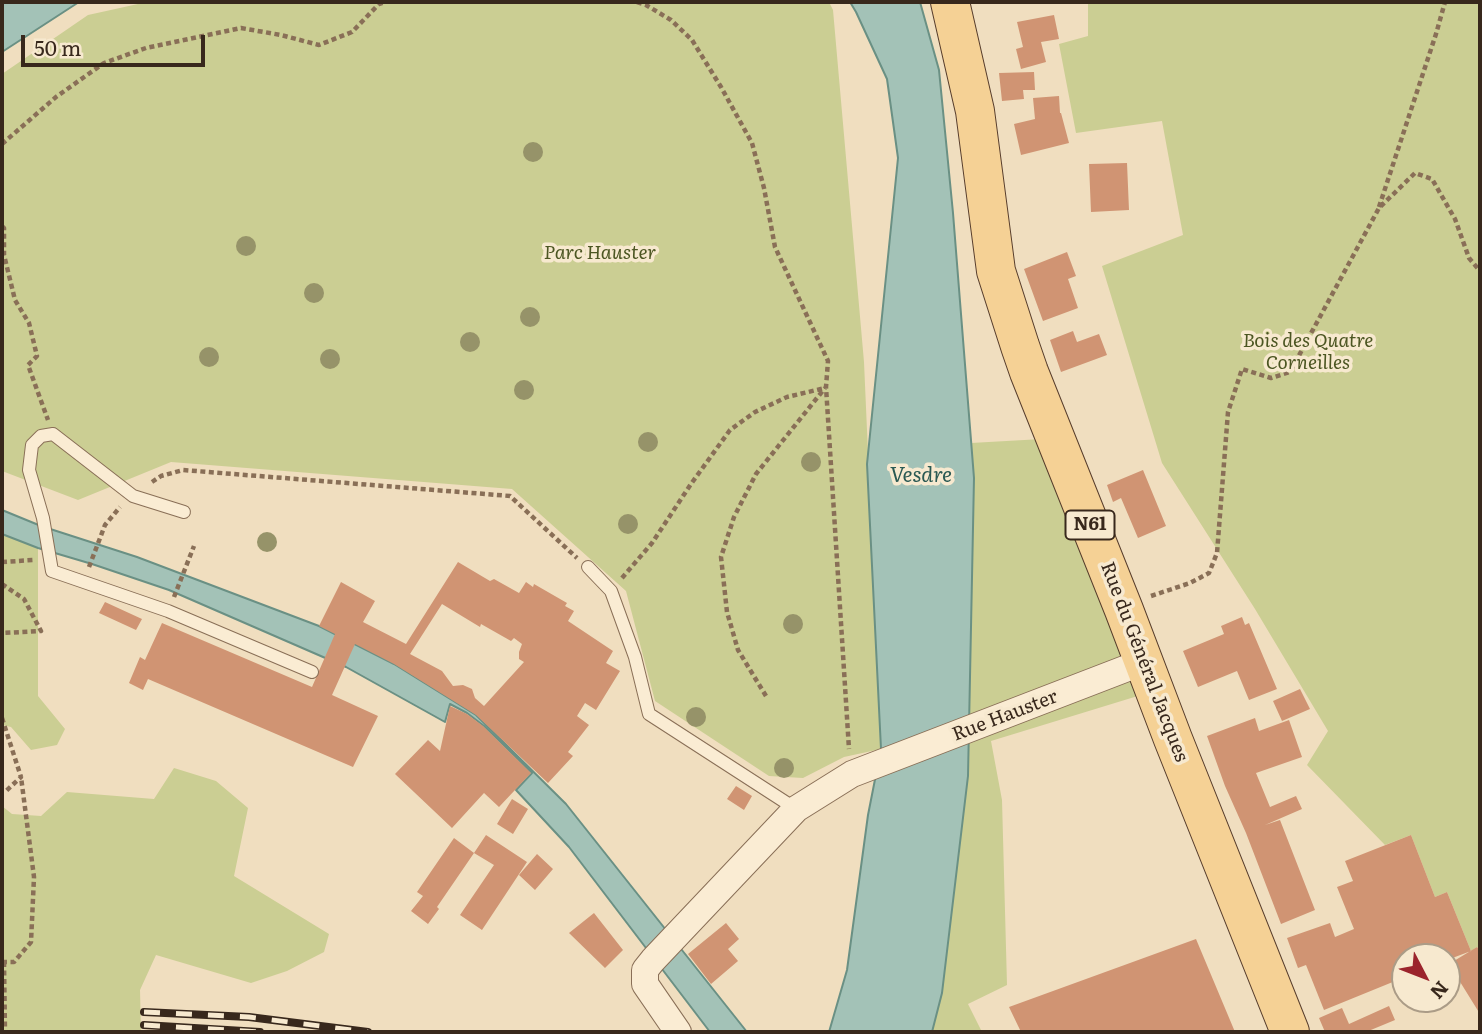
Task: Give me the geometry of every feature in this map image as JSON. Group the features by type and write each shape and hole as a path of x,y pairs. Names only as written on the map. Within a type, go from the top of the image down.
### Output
{"main road":[{"name":"Rue du Général Jacques","path":"950,2 975,111 996,271 1029,372 1290,1032"}],"street":[{"name":"Rue Hauster","path":"678,1032 645,985 645,970 796,809 859,772 1143,662"}],"lane":[{"path":"184,512 133,496 53,434 41,436 32,444 29,470 43,518 52,571 168,611 312,673"},
{"path":"588,568 611,591 635,657 649,714 796,809"}],"path":[{"path":"2,144 56,97 104,63 146,48 241,27 319,45 352,32 379,4 385,2"},
{"path":"637,2 671,20 691,40 752,143 775,247 828,361 826,387 859,772"},
{"path":"1124,610 1142,599 1190,583 1209,573 1217,553 1228,412 1242,369 1271,378 1290,372 1379,208 1445,2"},
{"path":"1379,208 1415,173 1432,178 1455,219 1469,258 1480,271"},
{"path":"2,226 4,255 15,300 29,323 37,356 28,365 53,434"},
{"path":"611,591 652,543 730,430 755,412 787,397 826,387"},
{"path":"766,696 738,650 727,612 721,557 734,517 756,474 826,387"},
{"path":"89,567 105,525 117,510 161,475 183,470 510,496 588,568"},
{"path":"171,603 194,546"},
{"path":"2,562 35,560 52,571"},
{"path":"2,584 24,599 41,631 2,632"},
{"path":"2,718 21,777 34,877 32,942 14,962 3,962 5,1032"},
{"path":"2,790 6,791 21,777"}],"green space":[{"name":"Parc Hauster","path":"147,2 829,2 833,10 864,362 881,749 844,757 803,778 769,776 655,701 626,591 512,489 171,462 78,500 2,471 2,74 88,15"},
{"name":"Bois des Quatre Corneilles","path":"1088,2 1480,2 1480,951 1477,947 1471,951 1447,892 1435,897 1411,835 1385,845 1307,765 1328,731 1255,609 1162,463 1102,266 1183,235 1162,121 1076,133 1059,44 1088,36"},
{"path":"1042,439 1141,695 991,741 1002,800 1007,985 968,1004 982,1032 932,1032 942,993 968,776 974,479 971,443"},
{"path":"2,534 38,548 38,696 65,729 57,745 31,750 11,727 2,725"},
{"path":"174,768 216,781 248,808 234,876 329,934 324,952 287,971 251,983 156,955 140,990 141,1032 2,1032 2,806 12,814 41,816 67,792 154,799"}],"water":[{"path":"2,2 79,2 2,52"},
{"name":"Vesdre","path":"850,2 920,2 939,70 953,213 974,478 968,776 942,993 932,1032 829,1032 847,970 868,815 881,749 867,464 898,158 887,79"},
{"path":"2,510 41,526 137,557 319,626 394,664 476,715 566,804 747,1032 710,1032 569,847 516,790 532,773 467,713 450,704 445,722 346,667 169,590 2,534"}],"building":[{"path":"1054,15 1059,39 1041,42 1046,62 1021,69 1016,49 1023,47 1017,22"},
{"path":"1034,72 1035,90 1023,90 1024,99 1002,101 999,73"},
{"path":"1059,96 1060,113 1069,143 1021,155 1014,124 1035,119 1033,98"},
{"path":"1127,163 1129,210 1091,212 1089,164"},
{"path":"1067,252 1076,276 1068,279 1078,308 1043,321 1024,269"},
{"path":"1073,331 1077,342 1099,334 1107,355 1061,372 1050,340"},
{"path":"1143,470 1166,526 1138,538 1121,498 1113,502 1107,485"},
{"path":"458,562 490,581 494,579 519,593 526,582 567,603 565,606 574,611 568,621 613,651 606,663 620,671 596,710 585,703 577,716 589,725 568,752 573,756 548,783 476,715 394,664 355,644 332,695 378,716 353,767 148,679 143,690 129,683 140,657 145,660 162,623 312,687 335,634 319,626 341,582 375,601 363,622 406,644","holes":["442,604 480,627 481,624 511,641 514,638 522,644 519,659 524,662 484,706 475,698 472,689 463,685 453,686 442,671 410,654"]},
{"path":"105,602 142,619 136,630 99,613"},
{"path":"1242,617 1245,625 1249,623 1277,689 1249,700 1237,671 1198,687 1183,651 1224,634 1221,626"},
{"path":"1300,689 1310,709 1282,721 1273,701"},
{"path":"450,706 483,726 531,773 499,807 484,793 452,828 395,774 428,740 440,751"},
{"path":"1255,718 1259,731 1289,720 1302,757 1256,773 1270,807 1296,796 1302,809 1265,825 1280,820 1315,910 1281,924 1207,736"},
{"path":"736,786 752,796 744,810 727,799"},
{"path":"512,799 528,809 513,834 497,824"},
{"path":"486,835 527,862 482,930 460,915 494,865 474,853"},
{"path":"1411,835 1435,897 1447,892 1471,951 1461,955 1461,943 1391,943 1391,983 1324,1010 1306,965 1298,968 1287,938 1330,923 1335,937 1354,929 1337,887 1353,881 1345,861"},
{"path":"454,838 474,853 428,924 411,911 423,896 417,892"},
{"path":"537,854 553,869 535,890 519,875"},
{"path":"594,913 623,950 605,968 569,933"},
{"path":"726,923 739,939 728,949 738,961 711,984 688,954"},
{"path":"1196,939 1235,1032 1021,1032 1009,1007"},
{"path":"1477,947 1480,951 1480,1014 1461,983 1461,957"},
{"path":"1389,1006 1395,1020 1366,1032 1325,1032 1319,1018 1342,1008 1349,1024"}],"railway":[{"path":"144,1012 249,1017 368,1032"},
{"path":"144,1025 260,1032"}]}
